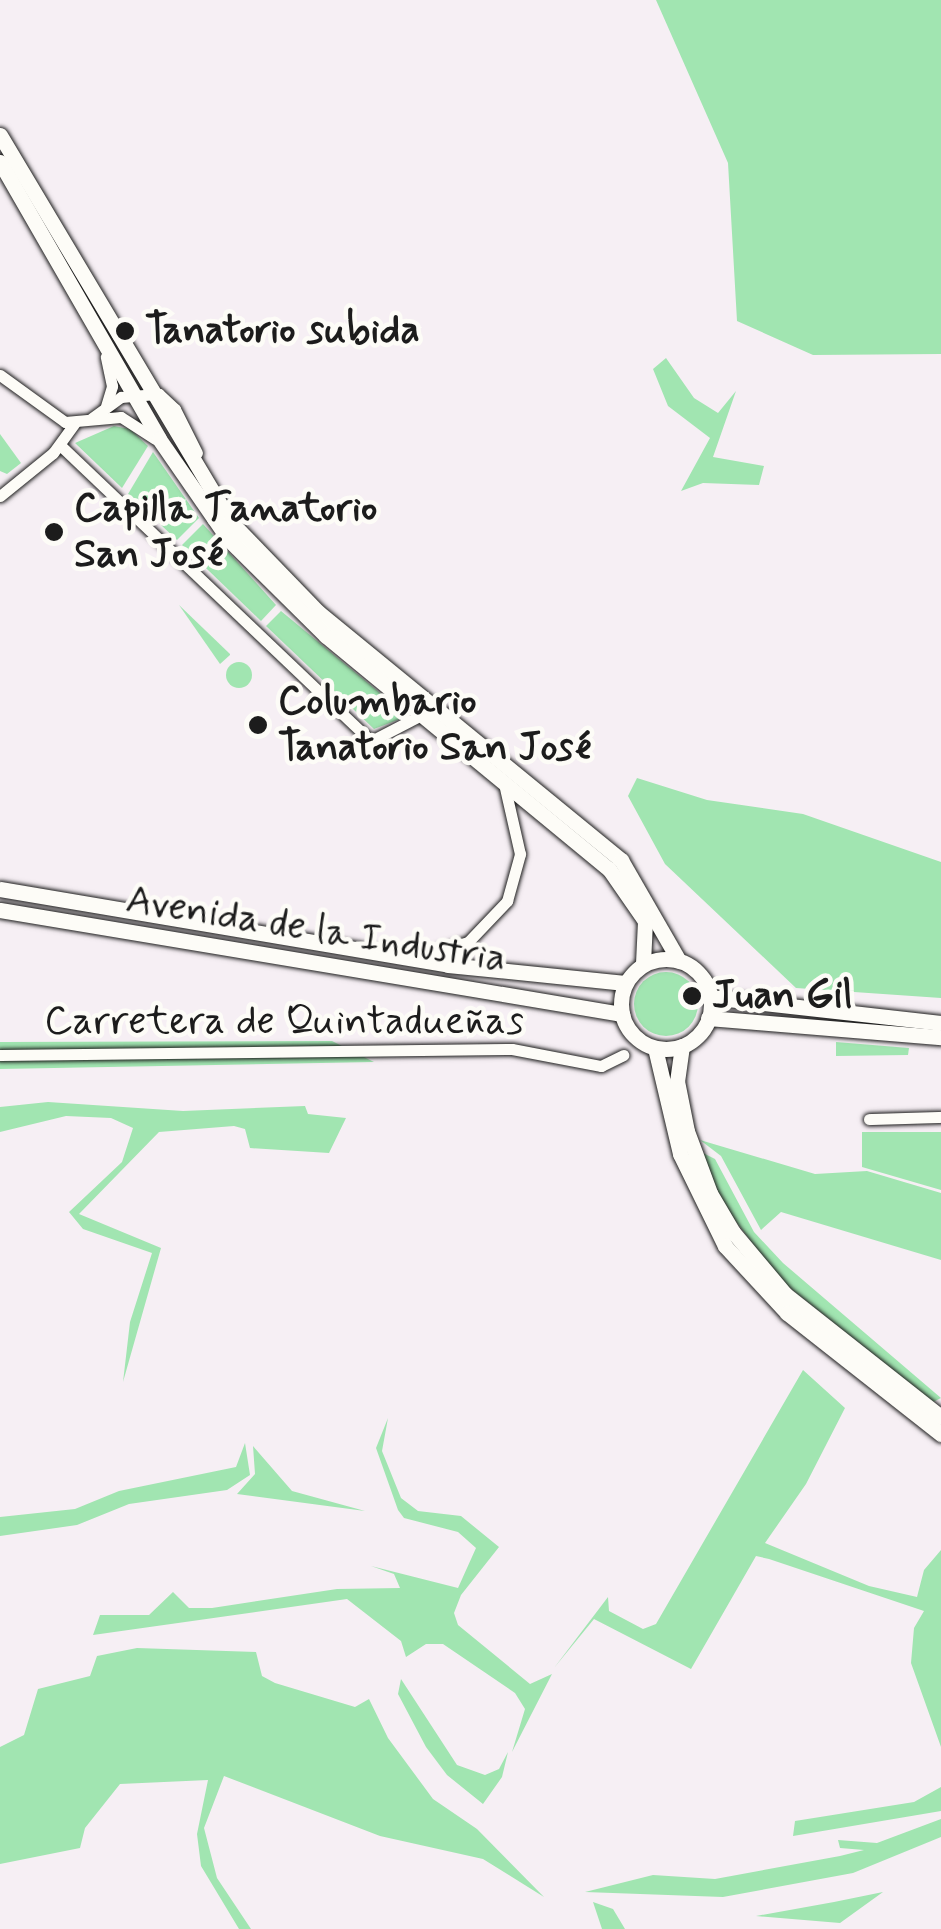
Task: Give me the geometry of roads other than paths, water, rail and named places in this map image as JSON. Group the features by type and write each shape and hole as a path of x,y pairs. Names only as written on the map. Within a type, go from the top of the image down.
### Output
{"main road":[{"path":"0,135 141,389 184,478 272,587 622,884 645,922 644,964"},
{"path":"0,162 101,338 141,389 230,520 318,612 621,860 679,960 696,970 710,997 708,1018 682,1046 678,1087 691,1144 733,1232 785,1294 937,1409"},
{"name":"Avenida de la Industria","path":"0,889 311,944 625,984"},
{"name":"Avenida de la Industria","path":"0,910 622,1014"},
{"path":"679,960 644,964 625,984 622,1014 634,1036 655,1048 682,1046"},
{"path":"710,997 941,1023"},
{"path":"708,1018 941,1037"},
{"path":"655,1048 680,1154 725,1246 779,1306 941,1434"}],"street":[{"path":"101,338 112,382 109,410"},
{"path":"0,375 74,424"},
{"path":"0,496 60,445 74,424 88,421 141,389"},
{"path":"109,410 150,434 184,478"},
{"path":"60,445 370,740 424,714"},
{"name":"Avenida de la Industria","path":"311,944 425,955 451,950 487,928 507,901 520,854 514,808 498,776"},
{"name":"Carretera de Quintadueñas","path":"0,1055 512,1049 602,1066 624,1055"},
{"path":"869,1118 941,1117"}],"place":[{"name":"Tanatorio subida","path":"125,331"},
{"name":"Capilla Tanatorio San José","path":"54,532"},
{"name":"Columbario Tanatorio San José","path":"258,725"},
{"name":"Juan Gil","path":"692,996"}]}
